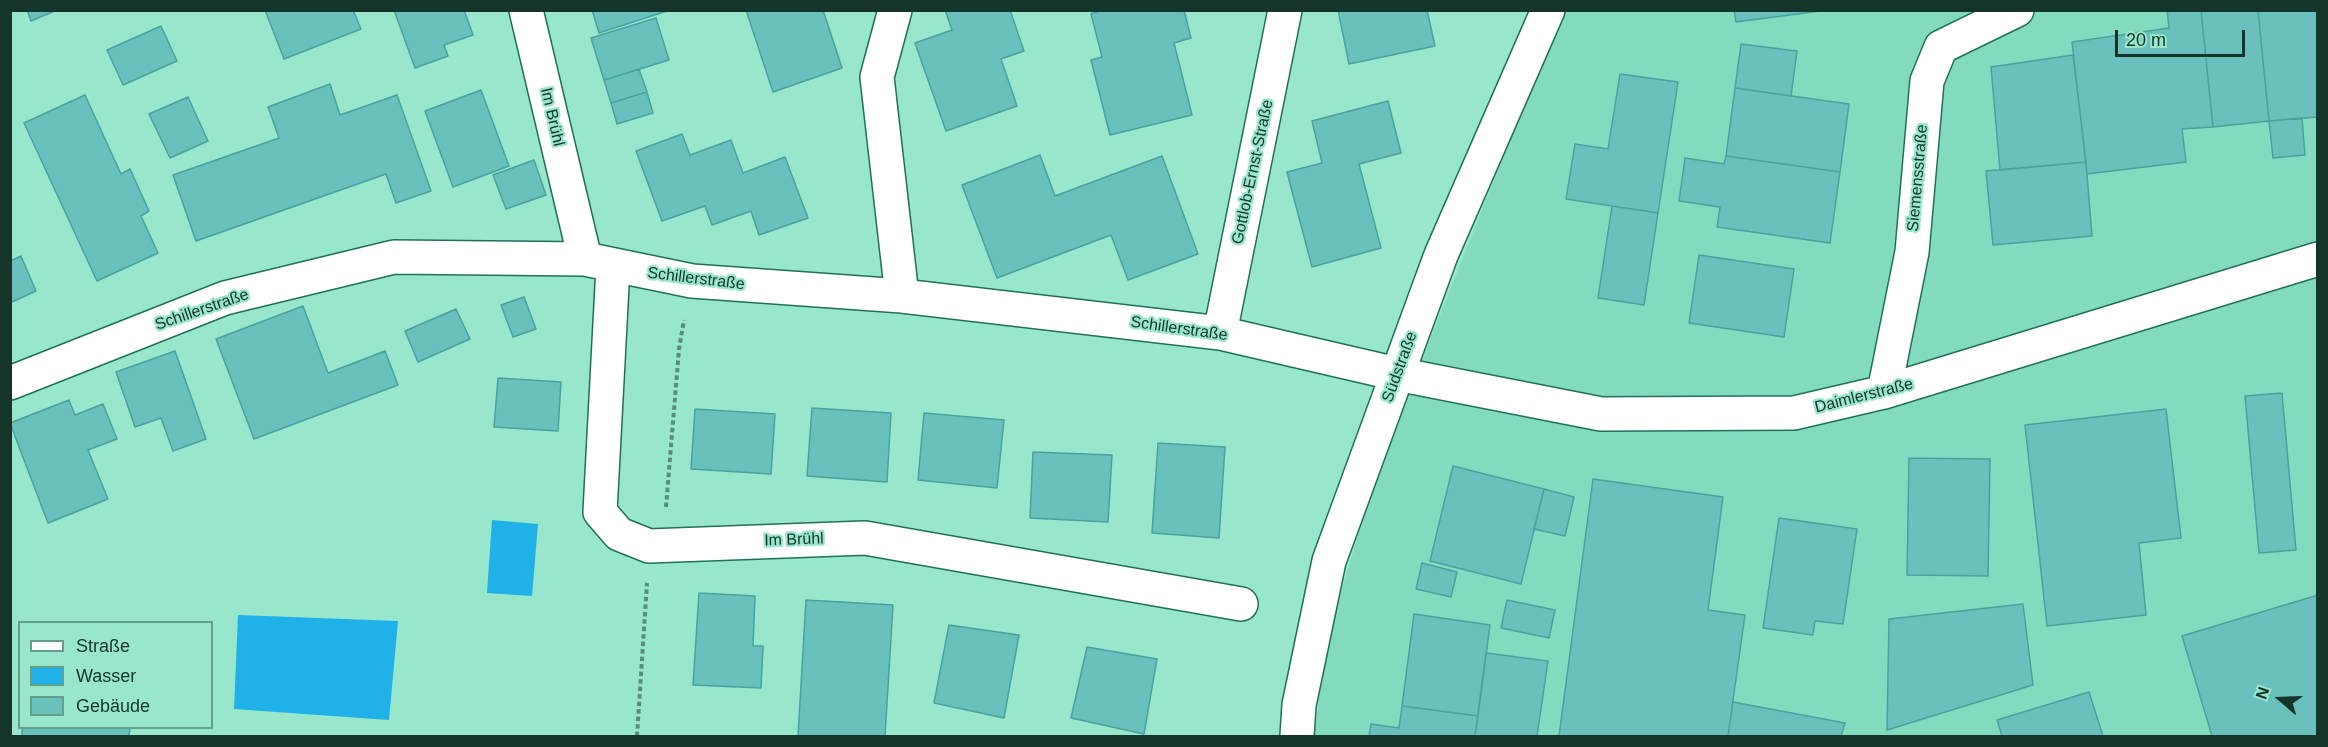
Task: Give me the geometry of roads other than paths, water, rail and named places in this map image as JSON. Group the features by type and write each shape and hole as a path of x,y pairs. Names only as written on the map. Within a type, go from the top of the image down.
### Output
{"street":[{"name":"Im Brühl","path":"526,10 599,263 600,512 619,534 657,545 865,538 1241,604"},
{"path":"895,10 878,77 902,296"},
{"name":"Gottlob-Ernst-Straße","path":"1220,333 1285,10"},
{"name":"Südstraße","path":"1297,736 1299,705 1329,561 1441,255 1548,10"},
{"name":"Siemensstraße","path":"1884,392 1911,252 1927,81 1941,47 2017,10"},
{"name":"Schillerstraße","path":"10,383 225,298 394,257 599,263 692,281 902,296 1220,333 1397,374"},
{"name":"Daimlerstraße","path":"1397,374 1601,414 1794,413 1884,392 2318,259"}],"water":[{"path":"492,520 538,524 532,596 487,593"},
{"path":"238,615 398,621 389,720 234,709"}]}
